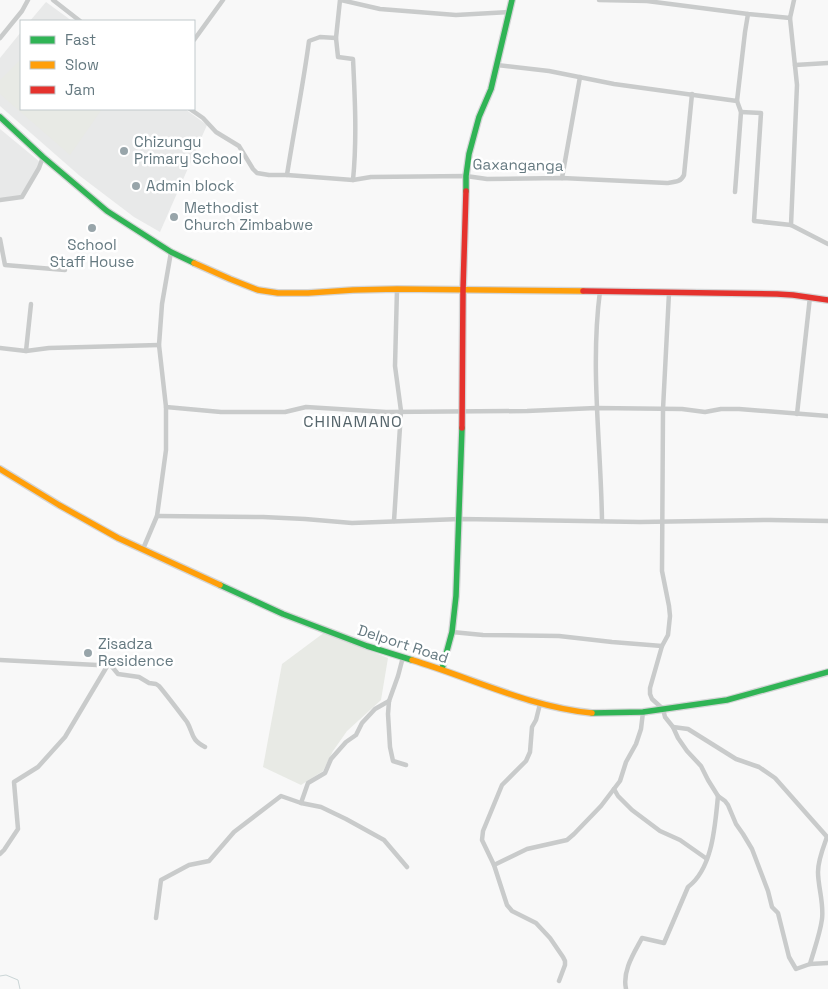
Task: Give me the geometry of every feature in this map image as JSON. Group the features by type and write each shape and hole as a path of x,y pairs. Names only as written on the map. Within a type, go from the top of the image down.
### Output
{"street":[{"path":"0,38 22,11 28,0"},
{"path":"53,0 79,20"},
{"path":"195,39 223,0"},
{"path":"353,180 355,88 353,59 338,57 336,38 341,0 380,9 456,15 510,12"},
{"path":"442,669 452,632 460,519 466,176 479,117 491,89 512,0"},
{"path":"599,0 648,1 790,18"},
{"path":"791,225 797,85 790,18 794,0"},
{"path":"735,192 741,112 737,101 748,14"},
{"path":"287,175 309,42 320,37 336,38"},
{"path":"795,65 828,63"},
{"path":"497,65 737,101"},
{"path":"562,178 580,78"},
{"name":"Gaxanganga","path":"191,110 203,118 216,132 238,146 257,173 268,175 353,180 371,177 466,176 667,183 682,179 684,174 692,94"},
{"path":"741,112 761,113 754,221 791,225 828,244"},
{"path":"0,117 43,157 107,211 171,252 258,290 308,294 397,289 777,294 828,300"},
{"path":"0,200 22,197 39,168 43,157"},
{"path":"0,239 5,265 65,270"},
{"path":"142,549 157,516 166,450 166,407 159,345 162,304 171,252"},
{"path":"394,521 401,411 396,366 397,289"},
{"path":"600,292 597,314 596,408 602,520"},
{"path":"669,294 663,409 662,571 670,616 668,635 662,646 650,694 652,699 663,709 665,717 673,727 678,738 701,766 718,796 728,805 736,824 752,849 768,890 772,907 778,913 789,957 796,969 810,964 828,963"},
{"path":"798,414 810,297"},
{"path":"26,351 31,304"},
{"path":"0,348 26,351 49,348 159,345"},
{"path":"166,407 221,412 285,412 306,407 386,412 596,408 682,409 705,412 721,409 740,409 828,416"},
{"name":"Delport Road","path":"0,468 59,505 118,538 283,614 367,646 442,669 501,692 540,704 572,711 593,713 643,712 735,698 828,672"},
{"path":"157,516 263,517 352,523 460,519 662,522 828,521"},
{"path":"452,632 483,635 559,636 662,646"},
{"path":"403,657 389,701 388,722 390,747 394,761 406,765"},
{"path":"0,660 110,663 118,674 139,678 159,686 189,725 192,735 199,744 206,747"},
{"path":"0,854 18,829 14,782 38,767 65,737 110,663"},
{"path":"301,803 308,783 326,773 331,758 346,742 356,735 362,723 375,709 389,701"},
{"path":"540,704 532,728 530,752 526,761 502,785 482,831 482,840 512,911 536,923 550,938 563,957 565,965 558,981"},
{"path":"494,865 527,850 567,840 601,806 620,781 626,762 636,744 641,729 643,712"},
{"path":"673,727 688,729 736,759 759,767 775,778 827,838 818,867 822,919 810,964"},
{"path":"614,789 618,796 632,810 660,831 680,840 707,859"},
{"path":"156,918 161,880 189,866 209,861 234,832 281,796 321,807 384,840 408,867"},
{"path":"626,989 625,977 631,957 642,938 664,942 688,887 695,882 707,859 713,837 718,796"}],"shaded area":[{"path":"46,2 71,20 31,20"},
{"name":"Chizungu Primary School","path":"20,33 20,110 186,110 207,125 160,232 134,217 80,176 0,106 0,58"},
{"path":"20,60 20,110 101,110 70,155 0,94 0,80"},
{"path":"0,129 40,162 23,198 0,199"},
{"path":"325,632 388,658 381,700 347,731 333,751 323,771 301,785 263,767 282,664"}],"waterway":[{"path":"0,976 6,975 18,980 20,989"}],"traffic: fast":[{"path":"466,191 469,154 479,117 491,89 512,0"},
{"path":"0,117 43,157 107,211 171,252 194,263"},
{"path":"442,669 452,632 456,596 462,428"},
{"path":"220,585 283,614 367,646 412,660"},
{"path":"592,713 643,712 727,700 828,672"}],"traffic: slow":[{"path":"194,263 258,290 278,293 397,289 583,291"},
{"path":"0,469 118,538 220,585"},
{"path":"412,660 546,705 592,713"}],"traffic: jam":[{"path":"462,428 466,191"},
{"path":"583,291 777,294 828,300"}],"place":[{"name":"Chizungu Primary School","path":"124,151"},
{"name":"Admin block","path":"136,186"},
{"name":"Methodist Church Zimbabwe","path":"174,217"},
{"name":"School Staff House","path":"92,228"},
{"name":"Zisadza Residence","path":"88,653"}],"district":[{"name":"CHINAMANO","path":"353,421"}]}
